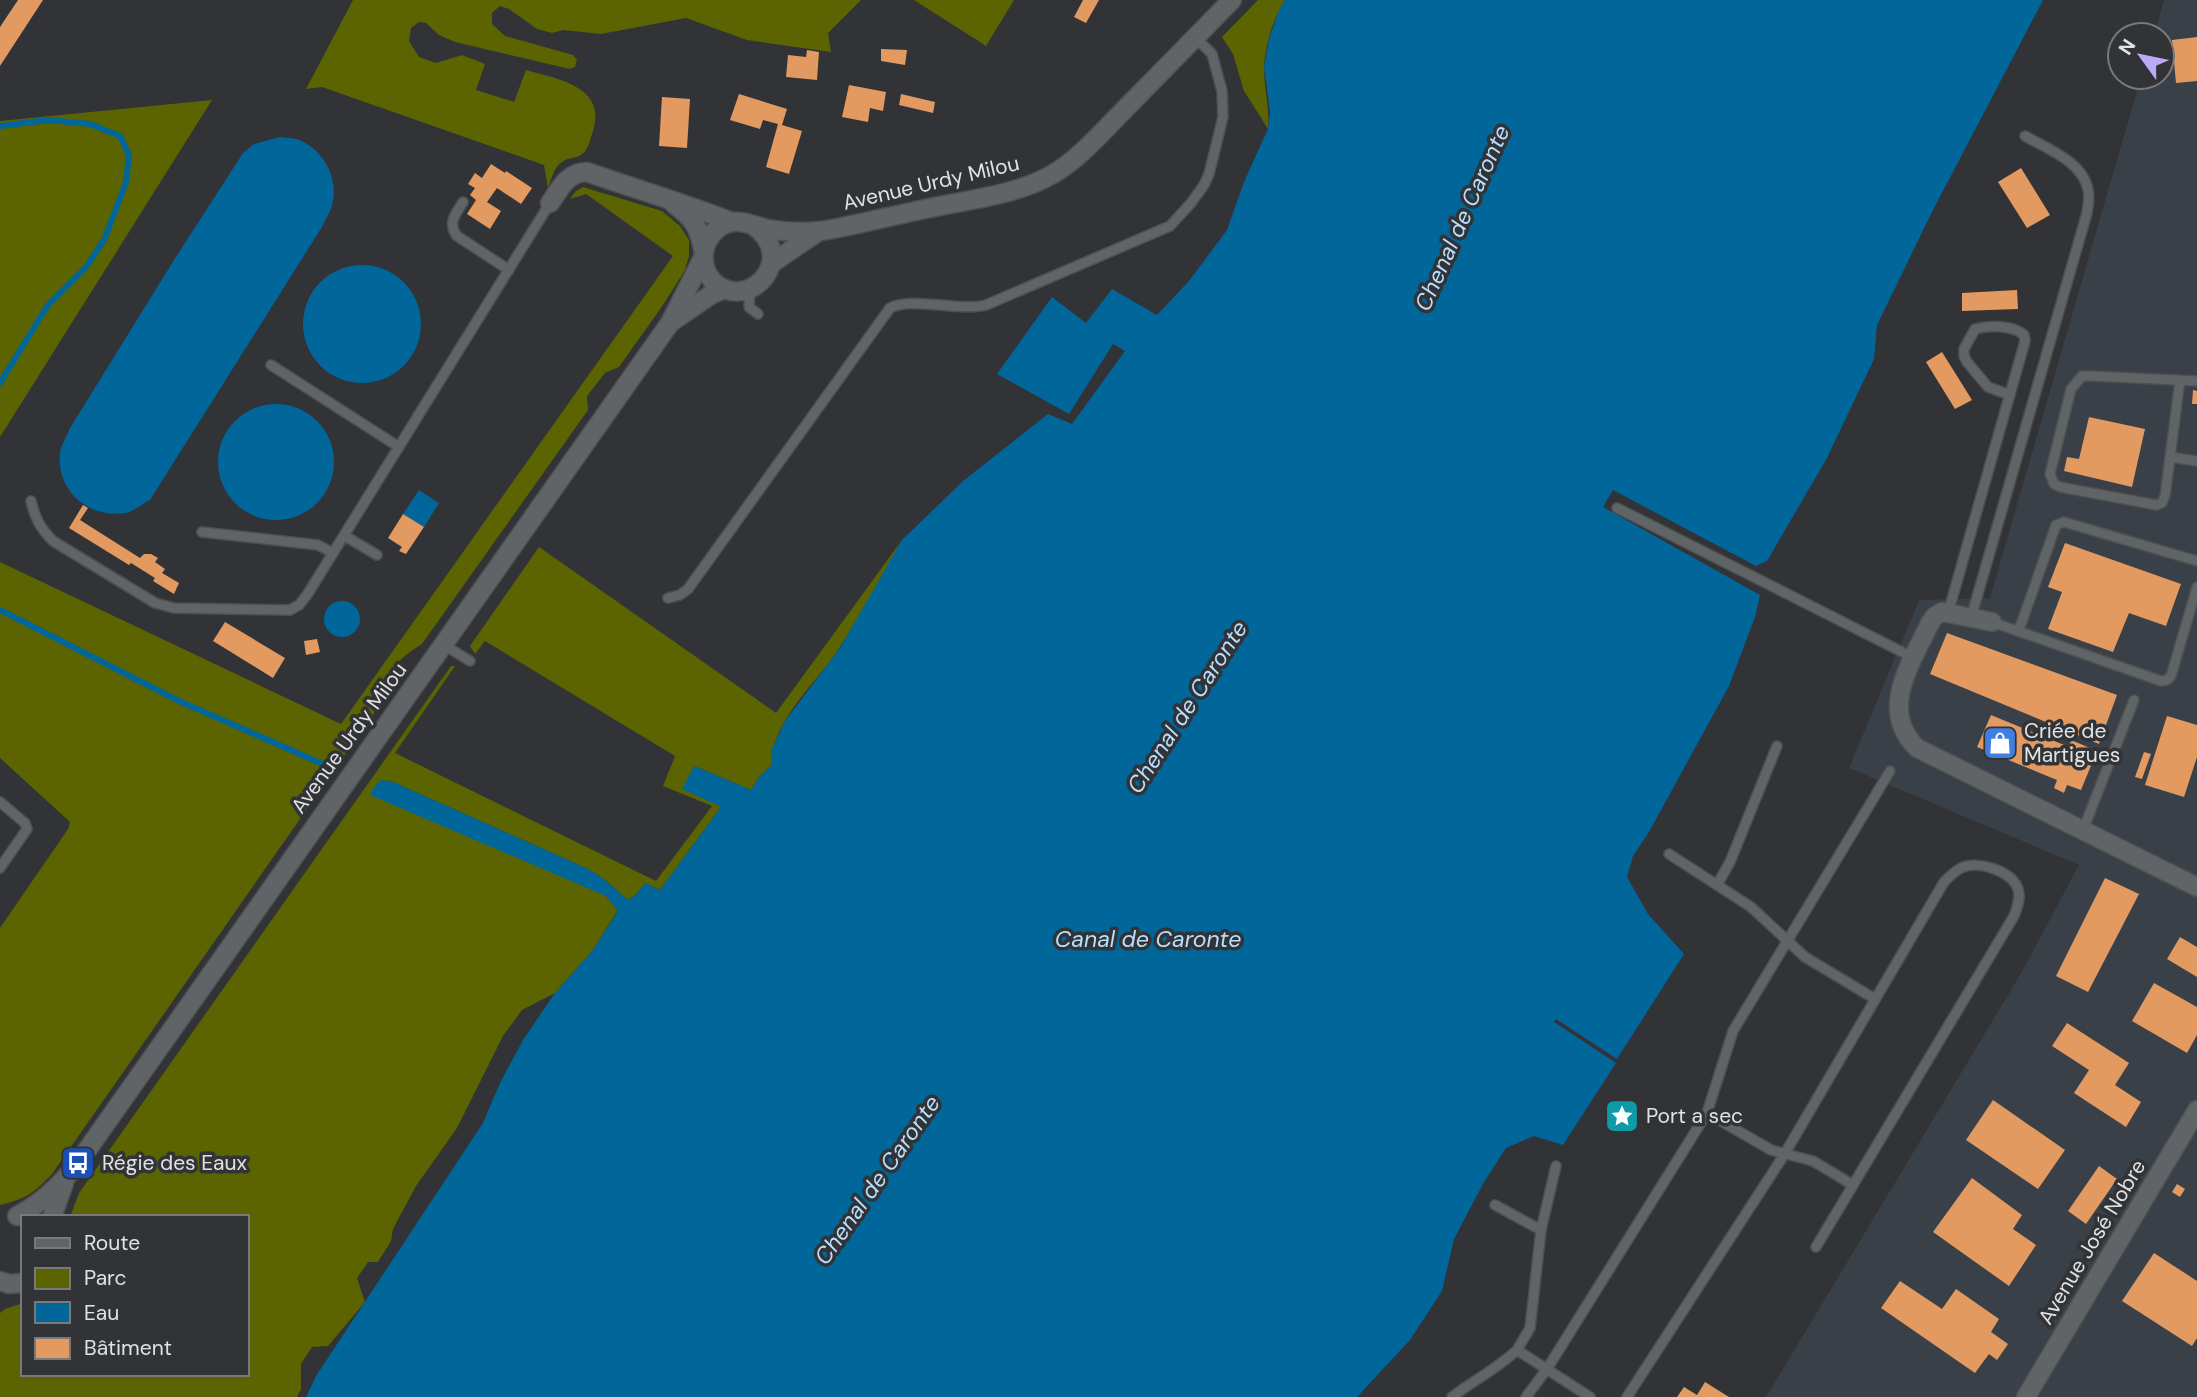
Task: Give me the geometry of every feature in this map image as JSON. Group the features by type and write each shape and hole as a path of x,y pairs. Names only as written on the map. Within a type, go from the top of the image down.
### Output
{"street":[{"name":"Avenue Urdy Milou","path":"753,225 780,231 819,231 1032,184 1053,173 1100,133 1232,0"},
{"path":"550,203 566,180 578,172 587,172 732,222 753,225 762,231 770,243 772,263 766,277 757,285 740,291 725,289 710,278 700,231 693,221 668,201"},
{"path":"703,254 708,238 716,229 732,222"},
{"name":"Avenue Urdy Milou","path":"772,263 819,231"},
{"name":"Avenue Urdy Milou","path":"9,1217 33,1208 66,1180 670,323 703,254"},
{"name":"Avenue Urdy Milou","path":"670,323 692,306 725,289"},
{"path":"1992,622 1942,612 1935,616 1899,698 1898,713 1907,738 1917,748 2197,887"},
{"name":"Avenue José Nobre","path":"2026,1397 2197,1110"},
{"name":"Avenue Urdy Milou","path":"53,1215 66,1180"},
{"path":"0,1281 21,1284"},
{"path":"0,1293 21,1284"}],"lane":[{"path":"668,598 680,595 688,589 890,308 904,303 973,309 1170,226 1177,220 1204,186 1223,117 1222,91 1212,54 1195,37"},
{"path":"1971,618 2087,213 2089,193 2084,176 2071,163 2025,136"},
{"path":"463,202 452,221 452,230 509,270"},
{"path":"31,501 36,520 52,541 155,603 174,608 290,610 299,605 345,536 550,203"},
{"path":"750,288 749,307 758,314"},
{"path":"1948,613 2010,395 2025,341 2024,335 2014,328 1975,329 1964,349 1967,362 1988,387 2010,395"},
{"path":"271,365 399,447"},
{"path":"2180,380 2162,503 2156,505 2054,484 2050,474 2071,389 2082,376 2180,380 2197,381"},
{"path":"2170,457 2197,461"},
{"path":"1616,508 1914,659"},
{"path":"2019,630 2059,522 2197,561"},
{"path":"202,532 318,545 333,553"},
{"path":"345,536 377,555"},
{"path":"1992,622 2161,681 2171,676 2197,587"},
{"path":"444,645 470,661"},
{"path":"2083,830 2134,701"},
{"path":"1717,885 1730,862 1777,746"},
{"path":"1526,1397 1547,1369 1707,1112 1734,1031 1890,771"},
{"path":"0,802 27,826 0,868"},
{"path":"1669,854 1761,915 1805,957 1875,999"},
{"path":"1627,1397 1784,1155 1944,881 1962,867 1978,864 1993,868 2010,878 2018,889 2019,901 2014,916 1816,1247"},
{"path":"1707,1112 1771,1150 1813,1161 1853,1185"},
{"path":"1452,1397 1504,1362 1517,1350 1530,1328 1541,1230 1556,1166"},
{"path":"1495,1205 1541,1230"},
{"path":"1517,1350 1590,1397"}],"shaded area":[{"path":"2164,0 2197,0 2197,1397 1766,1397 2020,975 2079,865 1849,768 1919,600 1990,598 2137,91 2176,91 2176,21 2158,21"}],"green space":[{"path":"353,0 861,0 828,33 831,52 747,40 686,18 601,34 563,30 552,33 537,29 509,9 500,6 492,13 492,24 505,36 573,55 577,60 575,67 570,69 455,42 439,35 426,23 419,22 411,28 409,41 419,57 436,63 462,55 485,64 476,90 514,102 526,70 565,81 586,94 593,104 595,116 589,144 581,155 558,165 548,188 544,165 322,87 306,89"},
{"path":"914,0 1014,0 986,46"},
{"path":"1258,0 1285,0 1273,24 1265,59 1268,129 1244,91 1233,54 1222,37"},
{"path":"212,100 0,437 0,121"},
{"path":"583,187 662,211 680,226 689,240 689,256 685,270 619,367 605,373 587,396 588,410 422,644 408,653 394,669 388,693 52,1174 29,1194 0,1205 0,928 68,829 70,822 0,758 0,562 341,724 673,256 586,194 570,199"},
{"path":"902,540 840,647 787,718 773,749 771,766 751,790 694,766 721,807 660,890 645,883 637,894 628,900 588,869 393,782 381,780 606,896 618,910 593,950 555,993 522,1010 503,1036 457,1128 416,1186 393,1229 391,1241 378,1262 368,1262 357,1278 365,1302 328,1346 312,1347 301,1364 301,1389 297,1397 0,1397 0,1313 21,1304 21,1376 248,1376 248,1215 71,1215 79,1193 451,666 455,666 395,753 656,881 712,806 663,786 675,756 485,641 475,654 470,646 539,547 776,713"}],"water":[{"name":"Canal de Caronte","path":"1285,0 2043,0 1933,210 1877,325 1874,359 1827,458 1767,561 1756,566 1613,490 1603,507 1760,595 1756,614 1729,686 1649,832 1633,856 1627,877 1648,914 1684,954 1617,1059 1556,1019 1554,1022 1616,1063 1563,1145 1534,1136 1506,1148 1484,1182 1454,1239 1442,1291 1410,1340 1357,1397 306,1397 316,1376 483,1123 523,1040 555,993 593,950 618,911 606,896 370,795 374,787 381,780 393,782 588,869 628,900 637,894 645,883 660,890 721,807 682,789 694,766 751,790 771,766 771,751 785,721 840,648 902,540 963,481 1048,414 1072,424 1125,351 1113,344 1069,414 997,374 1052,297 1086,323 1112,289 1157,315 1189,281 1227,230 1244,182 1268,129 1270,112 1264,67 1269,39"},
{"path":"280,137 306,143 326,164 334,192 330,211 322,227 150,500 126,513 112,514 88,507 69,490 60,467 61,450 70,428 243,153 254,144"},
{"path":"362,265 395,275 411,291 421,324 411,357 395,373 362,383 329,373 313,357 303,324 313,291 329,275"},
{"path":"276,404 298,408 317,421 330,440 334,462 330,484 317,503 298,516 276,520 254,516 235,503 222,484 218,462 222,440 235,421 254,408"},
{"path":"419,490 439,503 424,527 403,514"},
{"path":"342,601 355,606 360,619 355,632 342,637 329,632 324,619 329,606"}],"building":[{"path":"18,0 43,0 0,66 0,27"},
{"path":"1083,0 1099,0 1086,23 1074,17"},
{"path":"2197,37 2197,81 2176,83 2176,40"},
{"path":"881,49 907,50 905,65 881,61"},
{"path":"807,50 819,52 817,80 786,77 788,55 806,57"},
{"path":"849,85 886,92 883,111 870,108 868,122 842,117"},
{"path":"739,94 787,109 782,125 802,131 789,174 766,167 778,124 763,120 760,129 730,120"},
{"path":"901,94 935,102 933,113 899,105"},
{"path":"662,97 690,99 687,148 659,146"},
{"path":"491,164 532,188 521,204 497,188 487,202 501,211 490,229 467,214 476,200 470,195 475,188 468,184 475,173 482,178"},
{"path":"2021,168 2050,215 2027,228 1998,182"},
{"path":"2017,290 2018,309 1962,311 1962,293"},
{"path":"1942,352 1972,400 1955,409 1926,362"},
{"path":"2193,390 2197,391 2197,404 2192,404"},
{"path":"2089,417 2145,429 2132,487 2064,471 2067,457 2079,459"},
{"path":"83,505 88,508 80,520 140,558 144,554 151,554 158,558 155,562 165,569 162,573 179,583 174,594 153,581 155,578 69,528"},
{"path":"403,514 424,527 406,554 399,551 402,547 388,538"},
{"path":"2065,543 2181,584 2166,626 2129,613 2113,652 2048,629 2062,592 2048,587"},
{"path":"225,622 285,658 273,678 213,641"},
{"path":"1947,633 2117,695 2099,744 1930,674"},
{"path":"317,639 320,652 306,655 304,641"},
{"path":"1991,715 2069,747 2071,740 2097,751 2081,790 2067,785 2064,793 2054,788 2057,780 1977,747"},
{"path":"2167,716 2197,725 2197,757 2184,797 2145,785"},
{"path":"2144,752 2151,754 2142,779 2135,777"},
{"path":"2105,878 2139,894 2088,992 2056,976"},
{"path":"2180,937 2197,947 2197,977 2167,959"},
{"path":"2154,983 2197,1007 2197,1035 2187,1053 2132,1021"},
{"path":"2067,1023 2129,1063 2115,1085 2141,1102 2126,1127 2074,1093 2089,1070 2052,1046"},
{"path":"1993,1100 2065,1150 2038,1189 1966,1140"},
{"path":"2099,1166 2117,1179 2086,1224 2068,1211"},
{"path":"1972,1178 2022,1215 2013,1229 2036,1245 2009,1286 1933,1232"},
{"path":"2177,1184 2185,1189 2180,1197 2172,1192"},
{"path":"2154,1253 2197,1281 2197,1338 2192,1346 2122,1301"},
{"path":"1900,1281 1942,1309 1956,1289 1999,1319 1991,1332 2008,1344 1997,1360 1989,1354 1975,1373 1881,1308"},
{"path":"1705,1382 1729,1397 1677,1397 1684,1387 1697,1395"}],"waterway":[{"path":"0,126 48,120 90,124 120,136 129,155 126,182 105,238 87,266 48,305 0,383"},
{"path":"0,610 179,701 325,765"}],"place":[{"name":"Criée de Martigues","path":"2000,743"},
{"name":"Port a sec","path":"1622,1116"},
{"name":"Régie des Eaux","path":"78,1163"}],"water label":[{"name":"Chenal de Caronte","path":"1462,218"},
{"name":"Chenal de Caronte","path":"1187,707"},
{"name":"Chenal de Caronte","path":"877,1180"}]}
